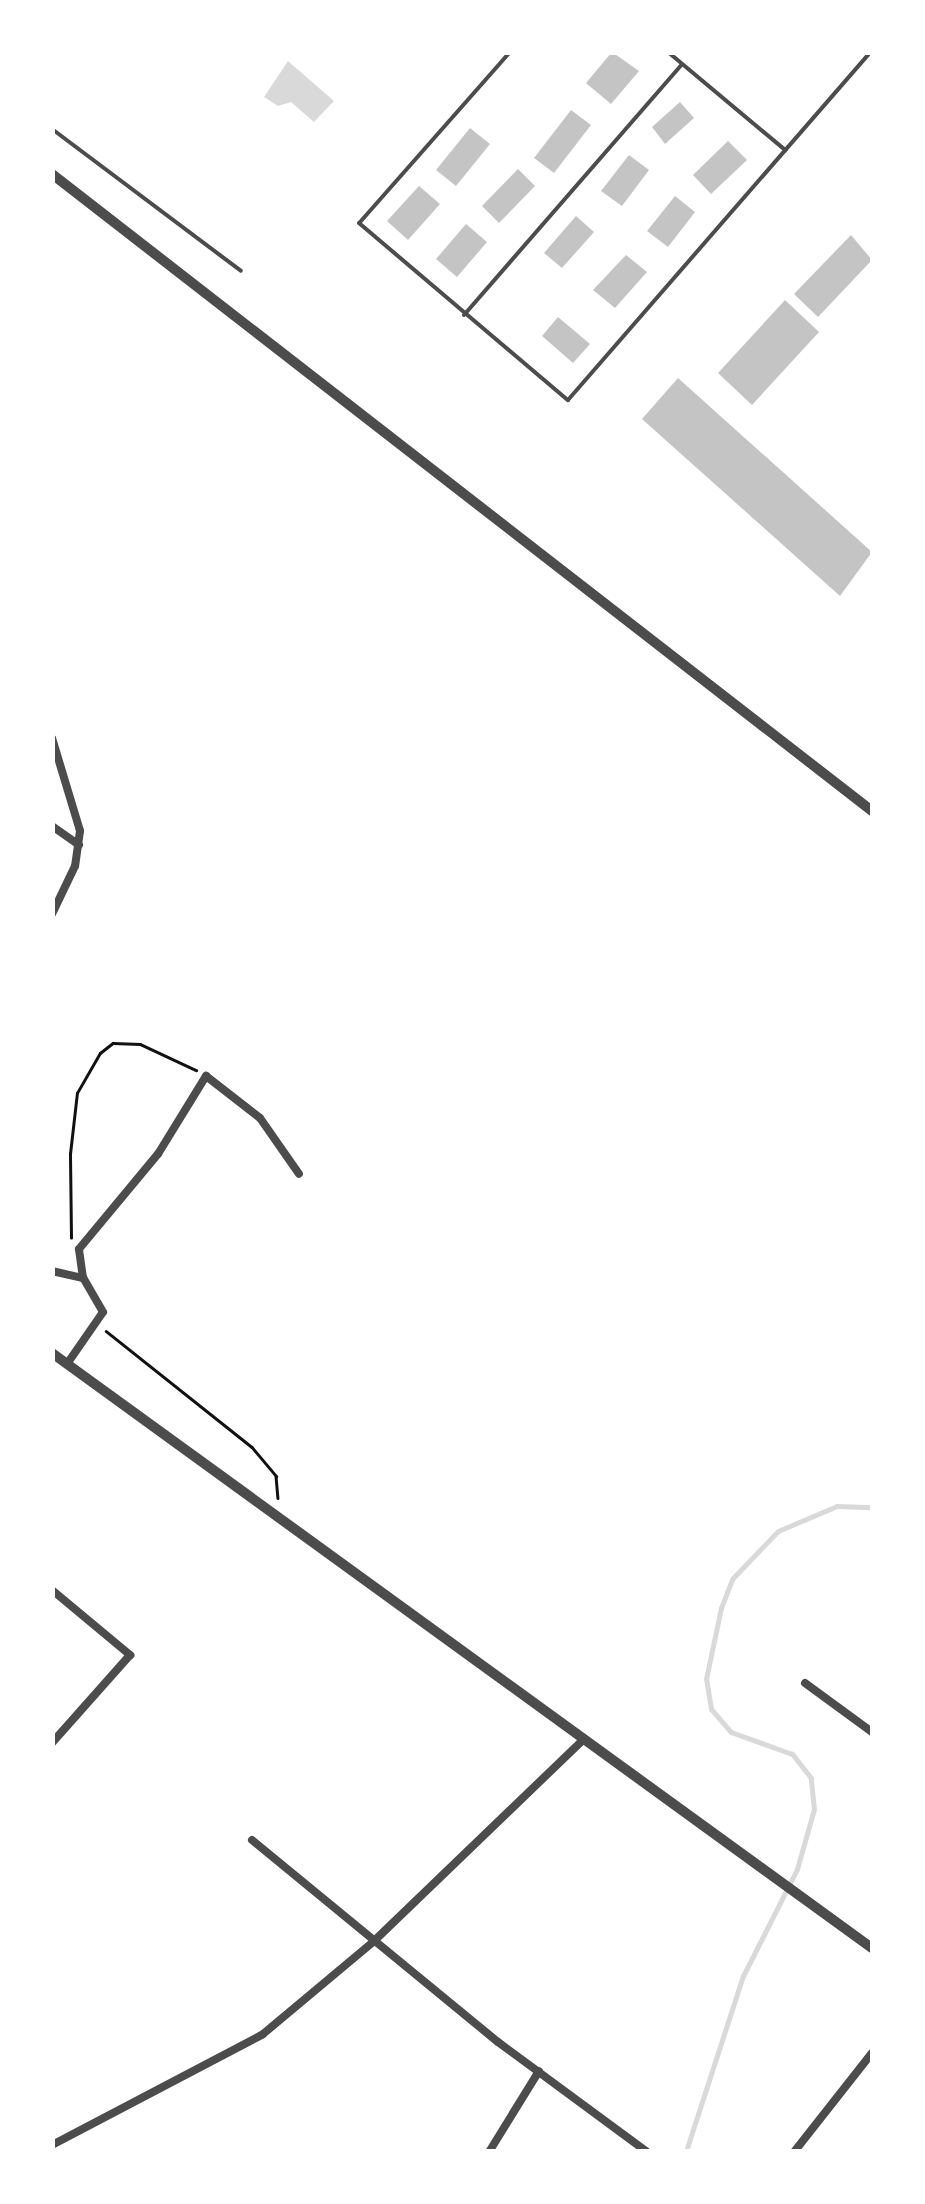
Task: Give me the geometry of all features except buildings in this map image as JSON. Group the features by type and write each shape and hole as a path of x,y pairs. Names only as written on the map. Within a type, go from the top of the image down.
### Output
{"street":[{"path":"52,174 872,811"},
{"path":"52,738 76,807 80,846 52,914"},
{"path":"52,826 80,846"},
{"path":"67,1364 98,1324 102,1307 83,1278 77,1255 88,1231 164,1146 206,1076 260,1118 299,1174"},
{"path":"52,1272 83,1278"},
{"path":"52,1353 872,1948"},
{"path":"52,1590 128,1650 121,1671 52,1743"},
{"path":"805,1683 872,1732"},
{"path":"52,2145 263,2034 373,1942 584,1739"},
{"path":"252,1840 373,1942 647,2152"},
{"path":"794,2152 872,2053"},
{"path":"489,2152 539,2071"}],"lane":[{"path":"510,52 359,223 568,400 871,52"},
{"path":"668,52 786,150"},
{"path":"464,315 681,64"},
{"path":"52,129 241,271"}],"path":[{"path":"77,1255 70,1236 70,1154 77,1093 100,1054 112,1043 140,1044 206,1076"},
{"path":"98,1324 252,1447 276,1476 280,1520"}],"shaded area":[{"path":"288,61 334,101 314,122 291,102 278,106 264,97"}],"waterway":[{"path":"686,2151 743,1976 797,1869 814,1809 811,1778 792,1754 731,1732 711,1709 706,1679 721,1608 732,1579 778,1531 837,1506 872,1507"}]}
